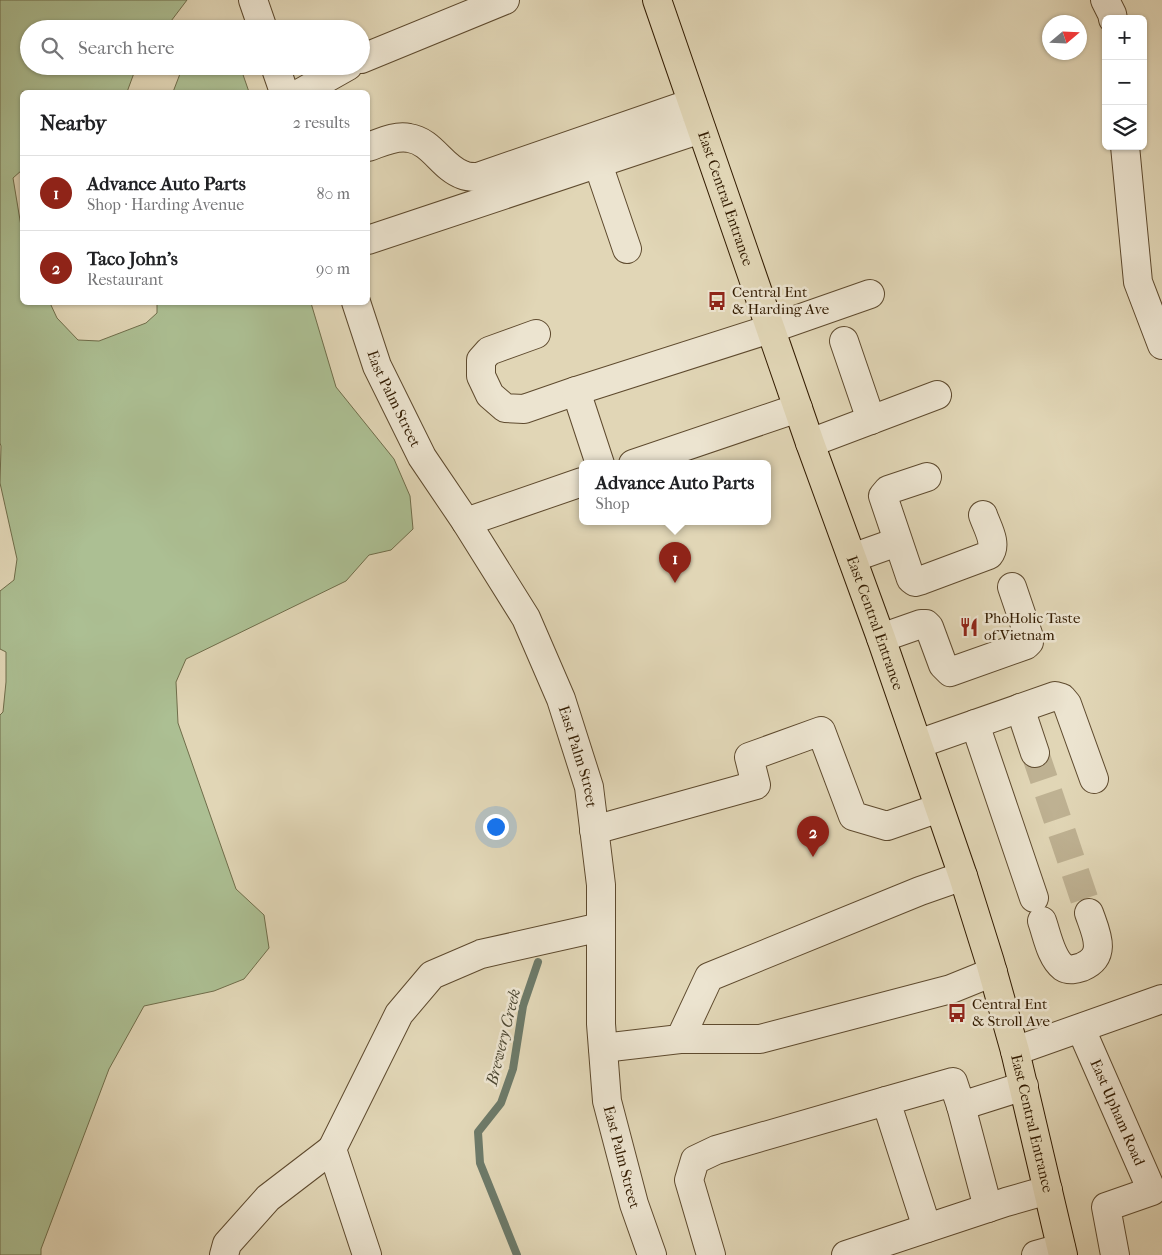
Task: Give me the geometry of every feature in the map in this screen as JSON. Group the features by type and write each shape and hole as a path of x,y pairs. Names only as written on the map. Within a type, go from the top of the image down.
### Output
{"highway":[{"name":"East Central Entrance","path":"657,0 770,329 881,638 963,876 993,972 1024,1086 1048,1190 1053,1253"}],"street":[{"path":"253,0 260,20"},
{"path":"370,55 505,0"},
{"path":"1105,0 1112,15"},
{"path":"279,75 283,90"},
{"path":"306,90 332,75"},
{"path":"370,146 396,138 410,138 429,147 446,164 463,176 478,177 692,103"},
{"path":"370,239 701,129"},
{"path":"1125,150 1138,282 1162,345"},
{"path":"598,164 627,249"},
{"path":"536,334 489,351 481,360 481,376 490,395 505,408 524,409 770,329 870,294"},
{"name":"East Palm Street","path":"357,305 377,366 422,457 466,522 526,618 557,690 589,787 601,886 601,1024 607,1101 634,1204 652,1255"},
{"path":"844,341 871,420"},
{"path":"576,391 599,460"},
{"path":"810,443 936,395"},
{"path":"645,460 798,408"},
{"path":"927,477 888,490 883,496 897,542 911,579 915,582 989,555 993,550 993,545 983,515"},
{"path":"466,522 579,483"},
{"path":"852,558 897,542"},
{"path":"881,638 926,624 929,626 943,665 950,672 1026,645 1029,637 1012,587"},
{"path":"918,744 1055,696 1062,698 1068,704 1094,779"},
{"path":"1020,708 1035,753"},
{"path":"975,724 1054,955 1063,967 1071,970 1090,963 1097,952 1099,940 1089,913"},
{"path":"594,830 756,785 749,757 821,731 852,816 887,826 939,808"},
{"path":"680,1039 709,977 920,891 963,876"},
{"path":"224,1255 228,1244 268,1198 332,1149 399,1014 432,975 481,954 601,927"},
{"path":"602,1048 680,1039 760,1039 951,989 993,972"},
{"path":"1015,1051 1162,999"},
{"name":"East Upham Road","path":"1081,1028 1152,1191 1106,1207 1115,1255"},
{"path":"711,1255 688,1180 695,1160 716,1150 953,1082 988,1208"},
{"path":"961,1106 1024,1086"},
{"path":"886,1101 927,1228"},
{"path":"332,1149 366,1255"},
{"path":"846,1255 1048,1190"}],"green space":[{"path":"0,0 187,0 172,20 20,20 20,75 133,75 128,90 20,90 20,172 13,178 20,220 20,305 51,305 57,318 78,340 99,341 146,323 157,313 157,305 312,305 336,387 394,459 410,496 413,529 391,550 369,555 346,581 186,659 176,682 178,723 236,889 264,915 269,948 244,979 214,991 144,1006 109,1069 41,1249 41,1255 0,1255 0,715 3,712 6,682 6,652 0,649 0,591 14,580 17,559 0,483"},
{"path":"180,75 243,75 248,90 174,90"}],"waterway":[{"name":"Brewery Creek","path":"517,1255 480,1163 478,1132 501,1103 513,1069 523,1006 538,962"}],"tunnel":[{"path":"1035,753 1089,913"}],"place":[{"name":"Central Ent & Harding Ave","path":"717,301"},
{"name":"Advance Auto Parts","path":"675,583"},
{"name":"PhoHolic Taste of Vietnam","path":"969,627"},
{"name":"Taco John's","path":"813,857"},
{"name":"Central Ent & Stroll Ave","path":"957,1013"}]}
